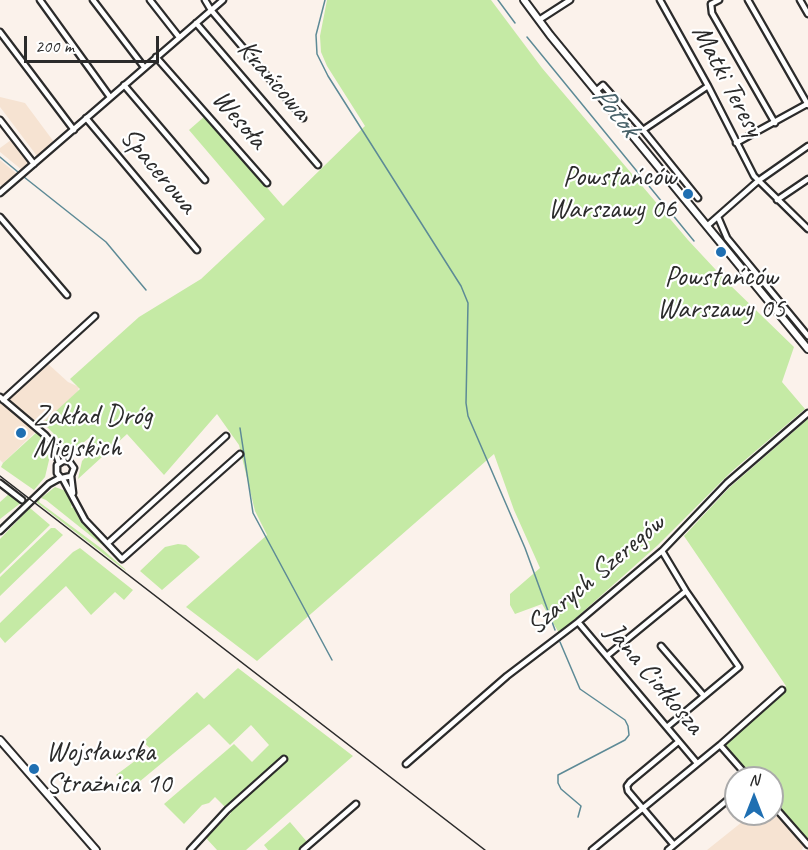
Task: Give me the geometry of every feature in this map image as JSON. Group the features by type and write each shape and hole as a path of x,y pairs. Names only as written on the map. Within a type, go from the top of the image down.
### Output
{"street":[{"path":"40,0 110,98"},
{"path":"93,0 144,68"},
{"path":"150,0 179,38"},
{"path":"205,0 303,118"},
{"path":"0,193 223,0"},
{"path":"524,0 808,349"},
{"path":"539,20 570,0"},
{"name":"Matki Teresy","path":"660,0 758,181 808,229"},
{"path":"719,0 711,4 712,13 775,123"},
{"path":"736,143 808,105 748,0"},
{"path":"800,0 808,14"},
{"name":"Krańcowa","path":"196,23 318,165"},
{"path":"0,32 74,130"},
{"name":"Wesoła","path":"156,57 267,183"},
{"path":"596,91 603,85 698,198"},
{"path":"124,86 204,180"},
{"path":"643,130 708,86"},
{"name":"Spacerowa","path":"86,118 197,250"},
{"path":"0,120 34,164"},
{"path":"707,226 758,181 808,146"},
{"path":"777,200 808,179"},
{"path":"0,217 67,295"},
{"path":"718,217 727,238 808,336"},
{"path":"73,496 71,476 74,466 51,442 2,399 95,316"},
{"name":"Szarych Szeregów","path":"406,764 507,676 578,622 662,551 727,483 808,413"},
{"path":"108,543 226,436"},
{"path":"0,531 49,484 59,463 51,442"},
{"path":"56,471 73,496 85,520 122,559 240,454"},
{"path":"59,463 67,461"},
{"path":"49,484 71,476"},
{"path":"0,483 22,500"},
{"path":"662,551 686,591 739,667 667,727"},
{"path":"608,656 686,591"},
{"name":"Jana Ciołkosza","path":"578,622 697,763"},
{"path":"661,646 704,696"},
{"path":"592,850 720,745 782,690"},
{"path":"0,740 96,850"},
{"path":"674,844 628,791 627,786 678,742"},
{"path":"720,745 738,766"},
{"path":"190,850 227,810 284,759"},
{"path":"668,850 724,803"},
{"path":"303,850 356,804"},
{"path":"784,818 808,845"}],"shaded area":[{"path":"0,97 25,103 54,142 37,156 0,107"},
{"path":"11,140 29,164 22,170 0,152 0,148"},
{"path":"0,160 17,174 2,187 0,184"},
{"path":"46,362 68,382 79,387 78,391 3,463 0,460 0,404"},
{"path":"784,818 805,842 802,850 707,850 737,826 784,826"}],"green space":[{"path":"327,0 491,0 542,68 688,240 729,284 794,347 782,382 805,409 731,472 658,545 559,633 542,604 515,614 510,605 510,594 540,568 514,510 494,454 257,661 186,607 267,535 255,511 239,445 217,414 164,475 127,434 78,479 82,461 97,445 92,441 76,454 91,440 89,438 77,448 64,447 43,423 80,389 70,379 139,317 201,279 265,219 189,130 205,116 283,206 365,126 327,66 321,52 320,36"},
{"path":"808,419 808,840 805,842 784,818 784,766 738,766 720,745 786,686 684,536 729,488"},
{"path":"38,431 54,452 50,456 45,477 34,490 1,467"},
{"path":"55,487 66,491 72,504 71,508 73,507 81,522 106,548 41,498"},
{"path":"10,493 22,502 0,519 0,502"},
{"path":"40,499 39,502 102,549 126,571 36,502"},
{"path":"30,508 50,525 0,574 0,539"},
{"path":"51,528 55,528 63,535 0,596 0,577"},
{"path":"186,545 200,557 162,590 140,571 165,547"},
{"path":"80,548 133,590 124,600 115,592 91,615 66,586 5,643 0,637 0,623 73,552"},
{"path":"238,668 353,756 246,850 217,850 206,838 231,813 215,797 209,803 202,805 184,824 164,804 234,744 252,762 269,745 251,725 230,745 209,724 133,787 116,775 151,749 143,742 197,692 204,699"},
{"path":"290,822 308,843 300,850 268,850 264,845"}],"waterway":[{"path":"325,0 316,35 317,54 328,76 461,286 468,303 466,403 468,416 525,548 555,630"},
{"name":"Potok","path":"498,0 515,23"},
{"name":"Potok","path":"527,37 694,241"},
{"path":"0,157 18,172"},
{"path":"24,177 106,242 146,290"},
{"path":"240,428 253,513 332,660"},
{"path":"560,642 580,689 625,720 629,735 625,740 558,775 561,789 581,806 578,817"}],"railway":[{"path":"0,476 485,850"}],"place":[{"name":"Powstańców Warszawy 06","path":"688,194"},
{"name":"Powstańców Warszawy 05","path":"721,252"},
{"name":"Zakład Dróg Miejskich","path":"21,433"},
{"name":"Wojsławska Strażnica 10","path":"34,769"}]}
